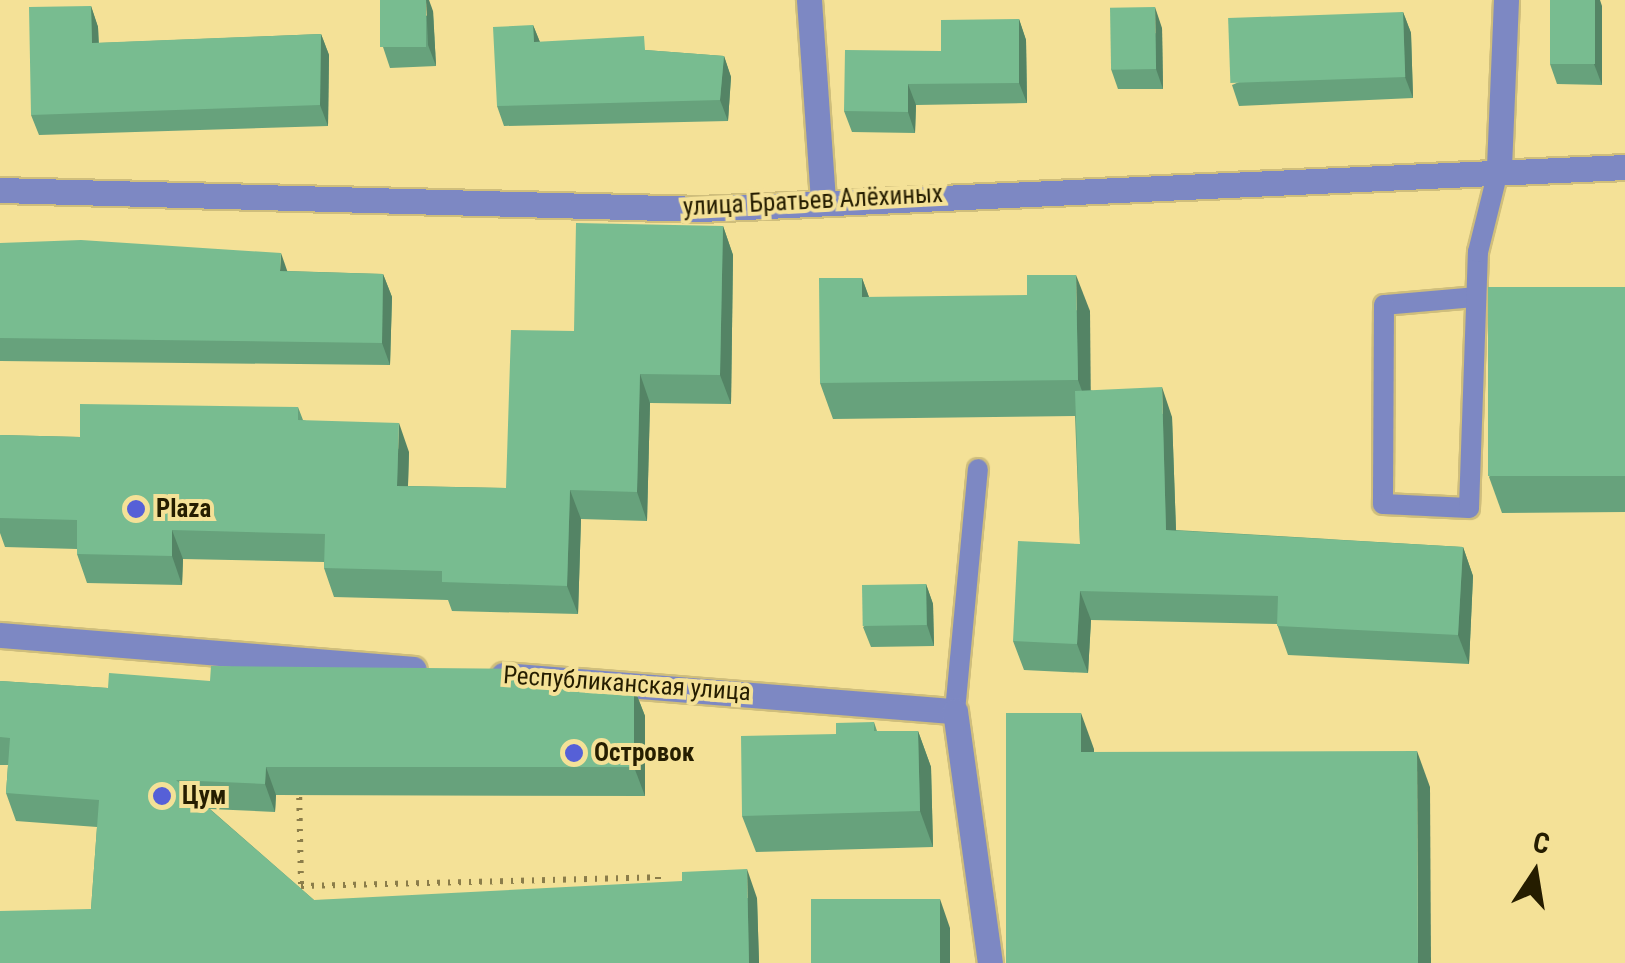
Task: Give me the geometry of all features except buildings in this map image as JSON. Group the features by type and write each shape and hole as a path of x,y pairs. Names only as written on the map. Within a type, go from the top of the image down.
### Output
{"street":[{"path":"809,0 823,202"},
{"path":"1499,167 1506,0"},
{"name":"улица Братьев Алёхиных","path":"0,190 700,209 1499,167 1625,167"},
{"name":"Республиканская улица","path":"0,635 955,711"},
{"path":"955,711 990,963"}],"lane":[{"path":"1476,297 1384,306 1383,504 1469,508 1476,297 1499,167"},
{"path":"955,711 978,470"}],"path":[{"path":"299,774 301,886 658,878 658,912"}],"place":[{"name":"Plaza","path":"136,509"},
{"name":"Островок","path":"574,753"},
{"name":"Цум","path":"162,796"}]}
